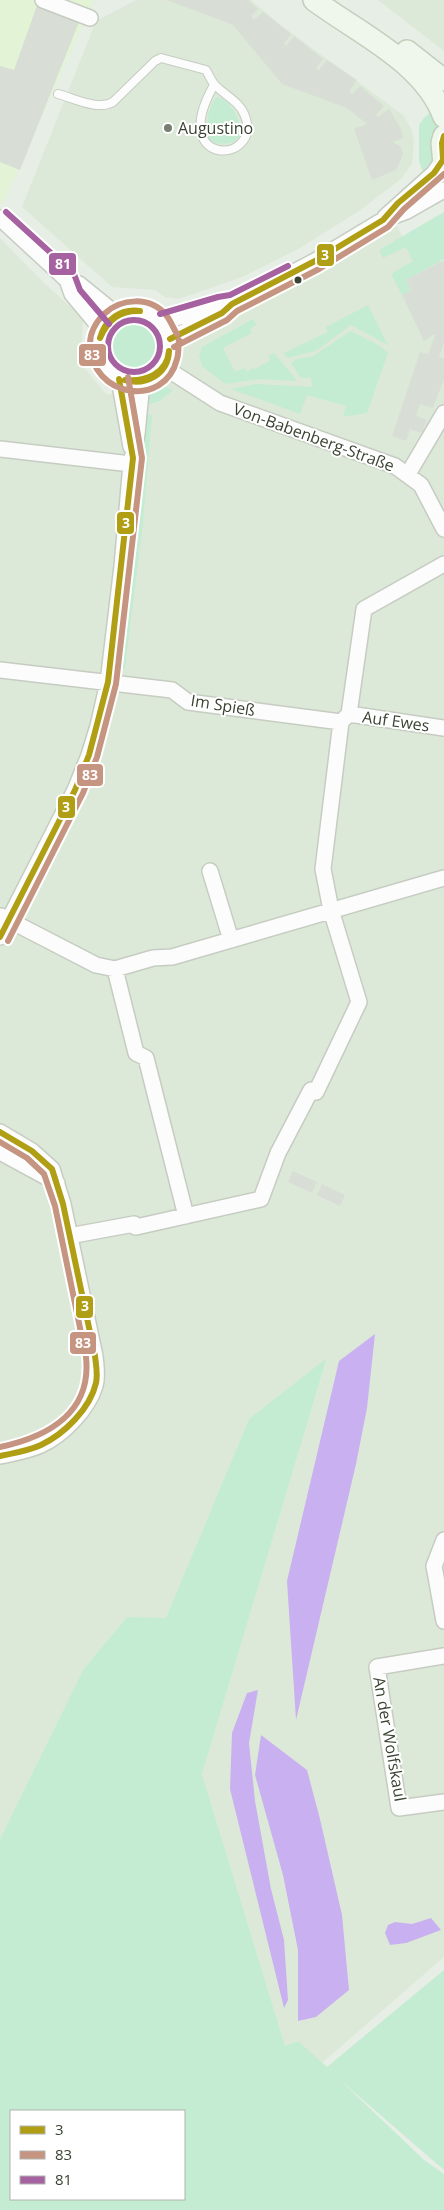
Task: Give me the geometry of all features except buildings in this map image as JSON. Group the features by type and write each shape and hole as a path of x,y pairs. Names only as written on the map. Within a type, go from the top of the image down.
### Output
{"main road":[{"path":"314,0 357,27 421,80 439,104 444,117"},
{"path":"357,27 402,47 444,80"},
{"path":"443,162 442,143 444,136"}],"street":[{"path":"43,0 90,18"},
{"path":"383,220 398,203 434,173 443,162"},
{"path":"170,339 222,313 232,304 315,261 383,220 407,211 444,190"},
{"path":"0,218 66,280 72,294 102,330"},
{"path":"66,280 79,284 116,314"},
{"path":"162,322 220,305 232,304"},
{"path":"132,310 148,312 162,322 170,339 169,357 164,367 157,374 142,382 132,382 119,378 105,366 100,354 99,342 102,330 116,314 132,310"},
{"name":"Von-Babenberg-Straße","path":"164,367 220,402 395,466 421,485 444,528"},
{"path":"119,378 132,461"},
{"path":"0,938 5,918 78,781 98,726 108,682 142,382"},
{"path":"408,474 444,413"},
{"path":"0,450 132,461"},
{"path":"69,1236 134,1224 136,1227 261,1199 278,1153 311,1090 316,1092 359,1002 331,910 323,869 345,718 364,609 444,564"},
{"name":"Im Spieß","path":"0,670 172,690 188,702 345,718"},
{"name":"Auf Ewes","path":"345,718 444,728"},
{"path":"210,871 231,940"},
{"path":"5,918 96,965 115,969 153,958 172,957 444,878"},
{"path":"115,969 136,1052 146,1058 186,1216"},
{"path":"0,1132 32,1150 52,1169 57,1183 95,1356 97,1377 96,1385 86,1405 55,1436 34,1448 0,1456"},
{"path":"0,1152 57,1183"},
{"path":"444,1540 434,1566 444,1621"},
{"name":"An der Wolfskaul","path":"444,1656 377,1668 399,1808 444,1802"}],"lane":[{"path":"58,94 100,106 107,106 155,61 161,58 206,70 214,86 230,97 244,114 245,136 241,144 234,149 216,150 208,146 201,138 207,100 214,86"}],"shaded area":[{"path":"0,0 94,0 2,205 0,203"},
{"path":"39,0 83,12 20,170 0,162 0,66 14,70"},
{"path":"136,0 251,0 282,26 403,115 411,128 414,141 412,164 401,179 359,211 300,248 242,277 179,299 165,297 155,290 112,287 22,207 96,21"},
{"path":"167,0 248,0 258,9 251,16 254,20 263,12 291,34 284,44 286,46 294,36 323,59 316,68 319,70 327,60 357,80 349,92 352,94 360,86 384,106 376,115 378,117 389,109 401,129 403,138 393,142 401,147 403,154 396,170 372,180 354,129 367,124 347,108 282,84 233,25"},
{"path":"378,0 444,0 444,51"},
{"path":"217,97 227,102 235,112 241,135 234,142 216,143 207,136 208,115"},
{"path":"436,108 439,126 438,143 433,159 424,175 419,161 419,125"},
{"path":"444,212 444,259 406,280 411,290 402,295 391,274 413,261 406,247 383,258 379,250"},
{"path":"397,226 417,264 444,261 444,1957 322,2063 298,2041 285,2046 202,1774 327,1359 249,1419 166,1619 127,1617 83,1670 0,1839 0,238 43,282 83,318 81,364 106,394 122,394 177,352 186,339"},
{"path":"444,260 444,343 439,357 444,359 444,379 433,408 420,404 416,416 427,420 422,433 410,429 406,441 392,436 420,352 428,354 435,336 434,334 424,341 402,295 411,290 406,280"},
{"path":"368,305 388,345 351,325 316,351 287,358 284,353 328,332 326,327"},
{"path":"134,318 154,326 162,346 154,366 134,374 114,366 106,346 114,326"},
{"path":"253,319 256,325 250,329 252,333 223,348 235,372 245,368 247,372 253,368 255,369 271,360 268,356 274,353 296,379 295,381 259,379 225,384 202,366 199,356 202,347"},
{"path":"351,331 380,346 388,353 367,413 343,417 346,406 307,395 300,414 231,389 256,384 312,387 311,378 301,378 291,363 297,359 313,356"},
{"path":"163,386 173,390 160,401 146,405 152,390"},
{"path":"145,414 152,415 143,522 125,669 118,668 133,550"},
{"path":"293,1171 317,1182 312,1193 288,1182"},
{"path":"322,1184 345,1195 340,1206 317,1195"},
{"path":"375,1334 367,1408 356,1464 296,1720 287,1581 339,1361"},
{"path":"327,1358 202,1774 285,2046 298,2041 327,2067 444,1970 444,2170 339,2079 424,2160 444,2174 444,2210 0,2210 0,1839 83,1670 127,1617 166,1618 249,1419"},
{"path":"258,1690 249,1743 255,1801 271,1889 284,1940 288,2000 284,2008 230,1789 232,1733 247,1693"},
{"path":"261,1735 307,1770 342,1915 349,1990 316,2017 298,2021 298,1950 283,1875 255,1775"},
{"path":"431,1918 441,1930 406,1943 390,1945 385,1933 388,1925 395,1922 412,1924"}],"transit line":[{"name":"3","path":"170,339 222,313 232,304 315,261 383,220 398,203 434,173 443,160 442,143 444,136"},
{"name":"83","path":"174,347 227,320 237,311 319,269 388,227 404,209 444,174"},
{"name":"81","path":"6,212 74,274 80,290 109,324"},
{"name":"81","path":"160,314 230,295 288,266"},
{"name":"83","path":"177,334 166,315 159,309 144,302 127,302 104,314 92,331 90,344 94,362 102,376 115,386 129,390 144,390 158,385 170,375 178,357 179,340"},
{"name":"3","path":"100,338 106,325 115,316 127,311 140,311"},
{"name":"3","path":"100,338 107,326 116,317 126,312 140,311"},
{"name":"81","path":"129,320 139,320 149,324 156,331 160,346 156,361 149,368 139,372 129,372 119,368 112,361 108,351 108,341 112,331 119,324 129,320"},
{"name":"3","path":"125,380 140,380 154,375 164,366 169,351"},
{"name":"3","path":"125,380 148,380 165,366 169,351"},
{"name":"83","path":"8,941 83,793 97,757 116,684 142,458 128,377"},
{"name":"3","path":"0,937 75,790 89,755 108,682 133,458 119,379"},
{"name":"3","path":"0,1132 32,1151 52,1169 63,1204 97,1370 93,1393 75,1420 41,1445 0,1456"},
{"name":"83","path":"0,1142 27,1158 44,1174 55,1206 86,1357 86,1377 82,1393 74,1407 63,1419 34,1437 0,1447"}],"place":[{"name":"Augustino","path":"168,128"}]}
